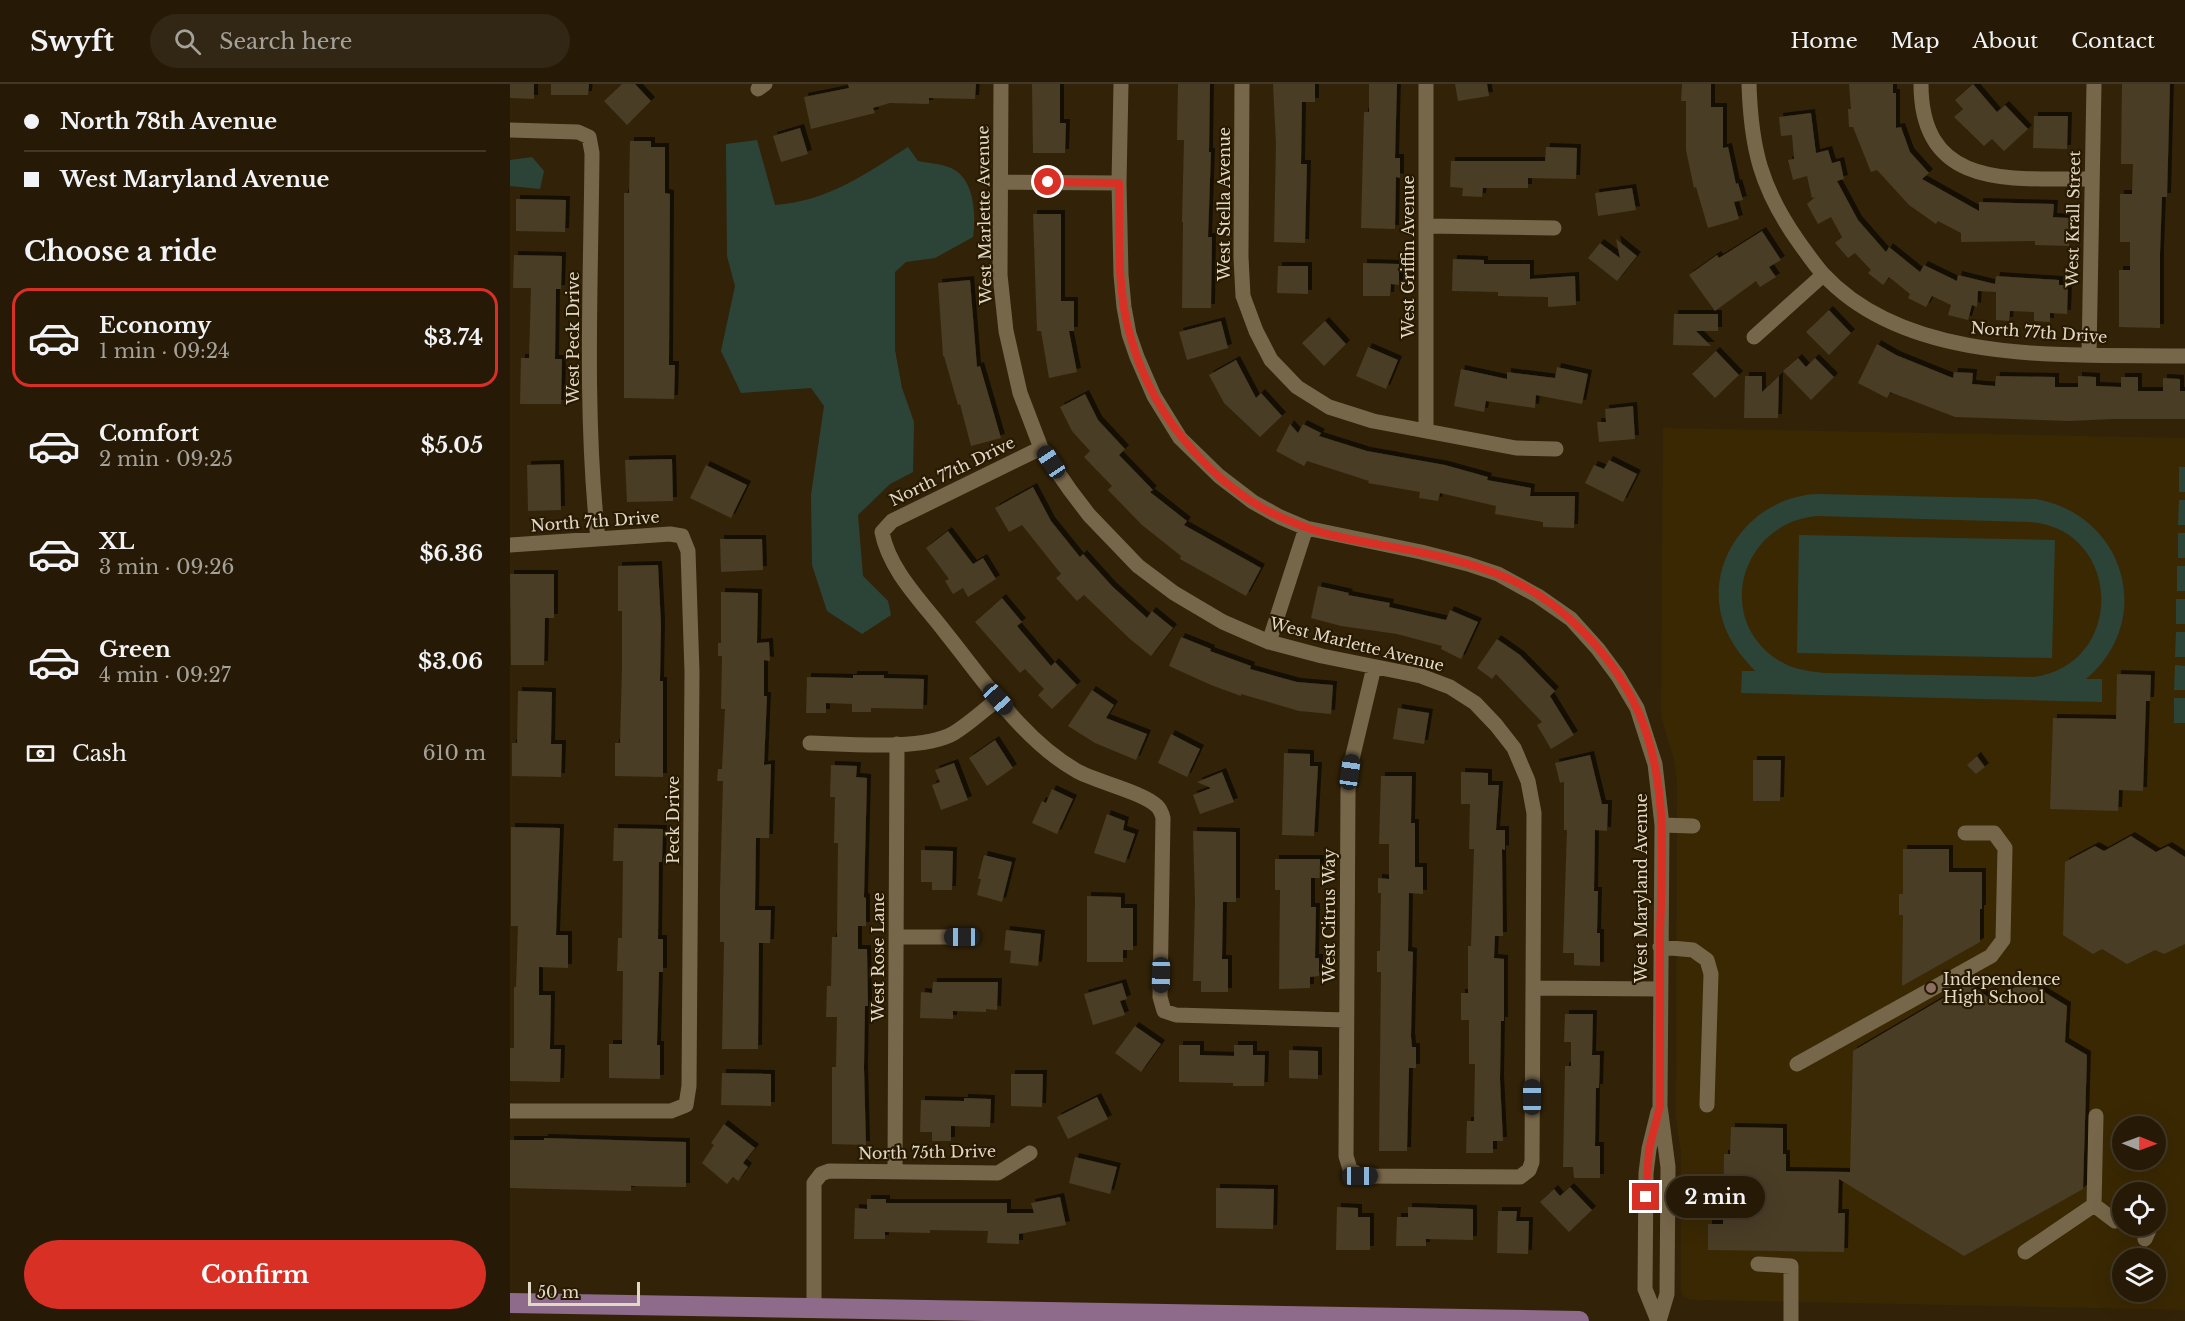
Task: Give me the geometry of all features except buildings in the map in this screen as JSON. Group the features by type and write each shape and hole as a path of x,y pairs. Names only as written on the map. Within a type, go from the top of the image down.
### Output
{"main road":[{"path":"510,1303 1209,1318 1580,1321"}],"street":[{"name":"West Marlette Avenue","path":"1001,84 1000,275 1006,330 1020,393 1041,448 1089,515 1138,567 1174,593 1223,622 1269,642 1322,656 1421,676 1450,687 1475,703 1496,725 1514,748 1528,781 1534,813 1532,1162 1529,1170 1520,1177 1360,1176 1350,1169"},
{"name":"West Maryland Avenue","path":"1121,84 1119,183 1124,307 1129,334 1137,357 1154,396 1180,438 1219,476 1254,502 1280,517 1306,528 1421,552 1498,574 1538,596 1570,619 1598,649 1637,708 1655,764 1662,825 1660,1106 1668,1167 1667,1294 1658,1321"},
{"name":"West Stella Avenue","path":"1242,84 1241,257 1243,297 1256,331 1271,360 1297,387 1329,407 1373,421 1426,430"},
{"name":"West Griffin Avenue","path":"1426,84 1426,430"},
{"name":"North 77th Drive","path":"1749,84 1755,147 1763,180 1783,220 1823,274 1865,308 1896,324 1933,338 1965,346 2000,351 2185,356"},
{"path":"1921,84 1925,115 1932,136 1945,154 1979,174 2002,178 2092,179"},
{"name":"West Krall Street","path":"2089,355 2094,84"},
{"name":"West Peck Drive","path":"510,130 578,132 589,137 592,153 590,428 592,485 598,539"},
{"path":"1001,182 1119,183"},
{"path":"1426,226 1554,228"},
{"path":"1754,338 1823,274"},
{"path":"1426,430 1516,448 1556,449"},
{"name":"North 77th Drive","path":"998,699 905,580 885,547 882,532 892,521 1041,448"},
{"path":"1269,642 1306,528"},
{"name":"North 7th Drive","path":"510,545 670,534 682,536"},
{"name":"Peck Drive","path":"510,1111 671,1112 686,1105 692,672 688,551 682,536"},
{"name":"West Citrus Way","path":"1350,1169 1346,1156 1348,789 1353,755 1374,667"},
{"path":"810,743 897,744 938,740 953,734 998,699 1049,751 1077,771 1147,800 1158,807 1163,818 1160,998 1164,1011 1176,1015 1346,1020"},
{"name":"West Rose Lane","path":"895,1171 897,744"},
{"path":"1662,825 1693,826"},
{"path":"1797,1064 1991,956 2003,940 2005,848 1994,833 1965,833"},
{"path":"896,937 962,937"},
{"path":"1660,947 1693,950 1707,960 1711,974 1707,1105"},
{"path":"1533,988 1660,989"},
{"name":"West Maryland Avenue","path":"1658,1321 1645,1289 1646,1185 1649,1149 1660,1106"},
{"path":"2094,1205 2096,1116"},
{"name":"North 75th Drive","path":"814,1308 814,1183 821,1174 829,1171 998,1173 1030,1153"},
{"path":"2094,1205 2112,1219"},
{"path":"2025,1252 2094,1205"},
{"path":"1758,1264 1791,1266 1791,1321"}],"shaded area":[{"name":"Independence High School","path":"1663,428 2185,438 2185,1310 1702,1300 1683,1296 1681,1291 1681,1153 1676,1118 1677,784 1675,764 1661,716"}],"green space":[{"path":"757,140 775,205 794,203 829,192 861,177 908,147 918,161 951,168 959,173 965,180 972,198 973,237 935,258 906,262 895,272 895,350 902,388 914,422 913,472 890,484 858,515 863,576 888,601 891,615 862,634 827,611 812,565 811,495 824,406 811,388 741,393 721,351 735,286 727,256 726,144"},
{"path":"532,157 544,171 540,189 510,186 510,160"},
{"path":"2179,467 2185,467 2185,492 2179,492"},
{"path":"1818,494 2036,499 2067,509 2091,526 2109,547 2121,573 2124,600 2120,628 2108,655 2086,679 2102,679 2102,702 1741,693 1742,671 1755,671 1729,636 1719,606 1720,582 1726,559 1737,538 1752,521 1772,507 1794,498","holes":["1818,516 2029,522 2059,530 2082,546 2096,570 2101,596 2098,623 2086,648 2065,667 2034,677 1824,673 1792,667 1775,658 1756,639 1745,618 1742,595 1746,572 1756,552 1771,534 1792,522"]},
{"path":"2179,500 2185,500 2185,525 2178,525"},
{"path":"2178,533 2185,533 2185,558 2178,558"},
{"path":"1799,535 2055,540 2052,658 1797,653"},
{"path":"2177,566 2185,566 2185,591 2177,591"},
{"path":"2176,599 2185,599 2185,624 2176,624"},
{"path":"2176,632 2185,632 2185,657 2175,657"},
{"path":"2175,665 2185,666 2185,690 2174,690"},
{"path":"2174,698 2185,698 2185,723 2174,723"}],"place":[{"name":"Independence High School","path":"1931,988"}],"route":[{"path":"1048,182 1119,183 1121,276 1129,334 1154,396 1180,438 1219,476 1254,502 1306,528 1421,552 1468,564 1509,579 1570,619 1598,649 1637,708 1655,764 1662,825 1660,1106 1649,1149 1646,1197"}]}
